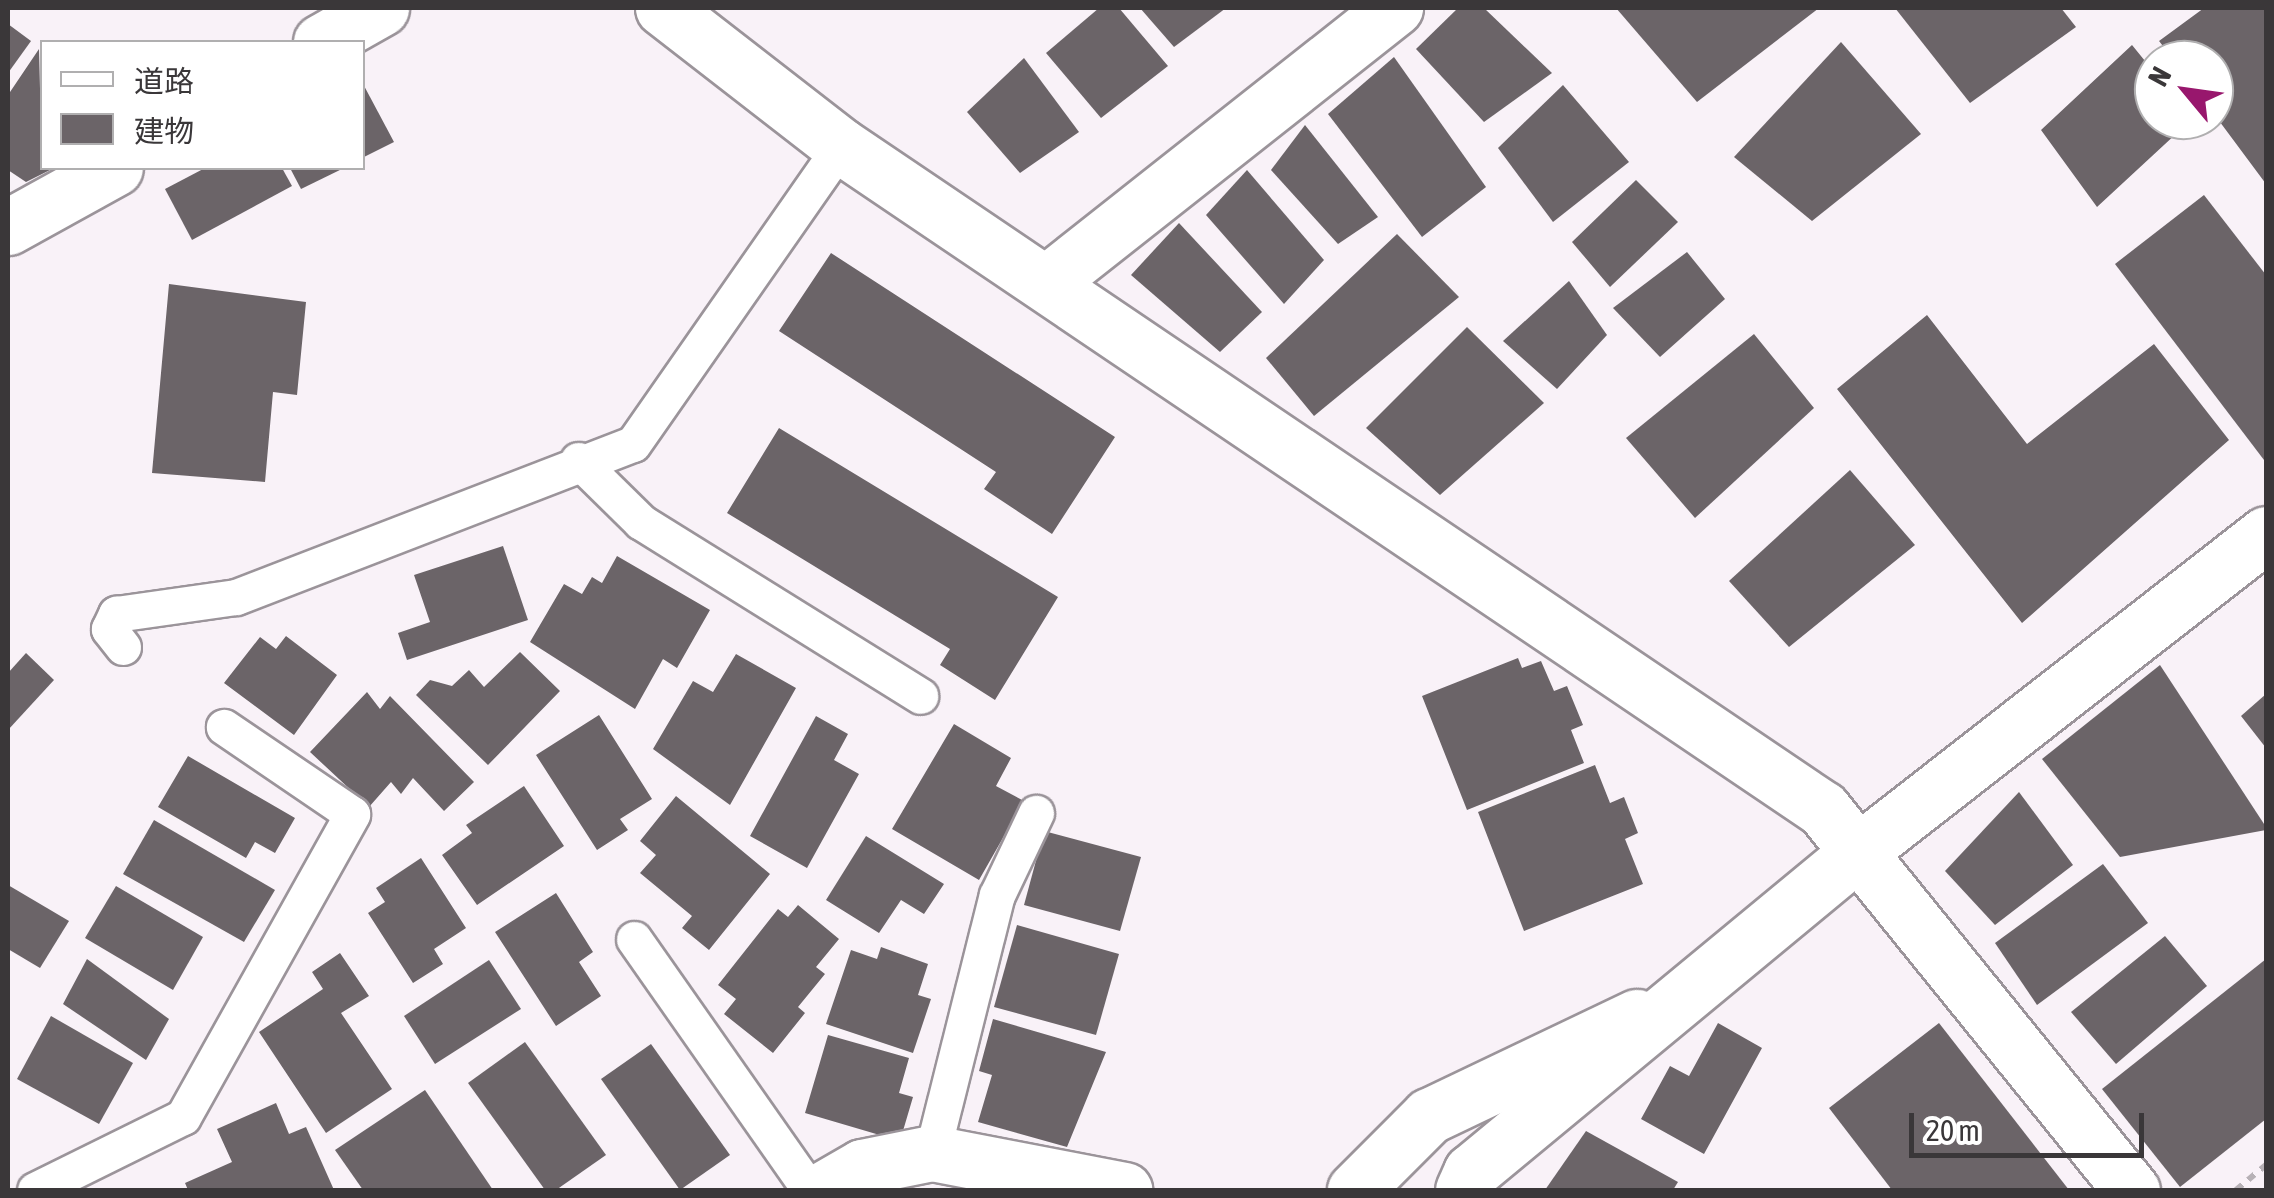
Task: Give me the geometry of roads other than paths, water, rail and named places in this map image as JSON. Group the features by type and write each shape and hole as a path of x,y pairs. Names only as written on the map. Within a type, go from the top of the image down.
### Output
{"street":[{"path":"324,40 380,8"},
{"path":"663,8 841,146 1049,280 1823,809 2132,1190"},
{"path":"1049,280 1395,8"},
{"path":"8,227 111,170"},
{"path":"1464,1190 1471,1172 1858,852 2266,534"},
{"path":"1355,1190 1429,1116 1554,1050 1686,997"},
{"path":"822,1190 862,1168 932,1153 1124,1190"}],"lane":[{"path":"123,647 110,628 116,614 236,597 578,460 633,444 841,146"},
{"path":"578,460 640,522 920,696"},
{"path":"35,1190 184,1117 352,814 224,727"},
{"path":"932,1153 996,894 1036,813"},
{"path":"634,939 810,1190"}]}
